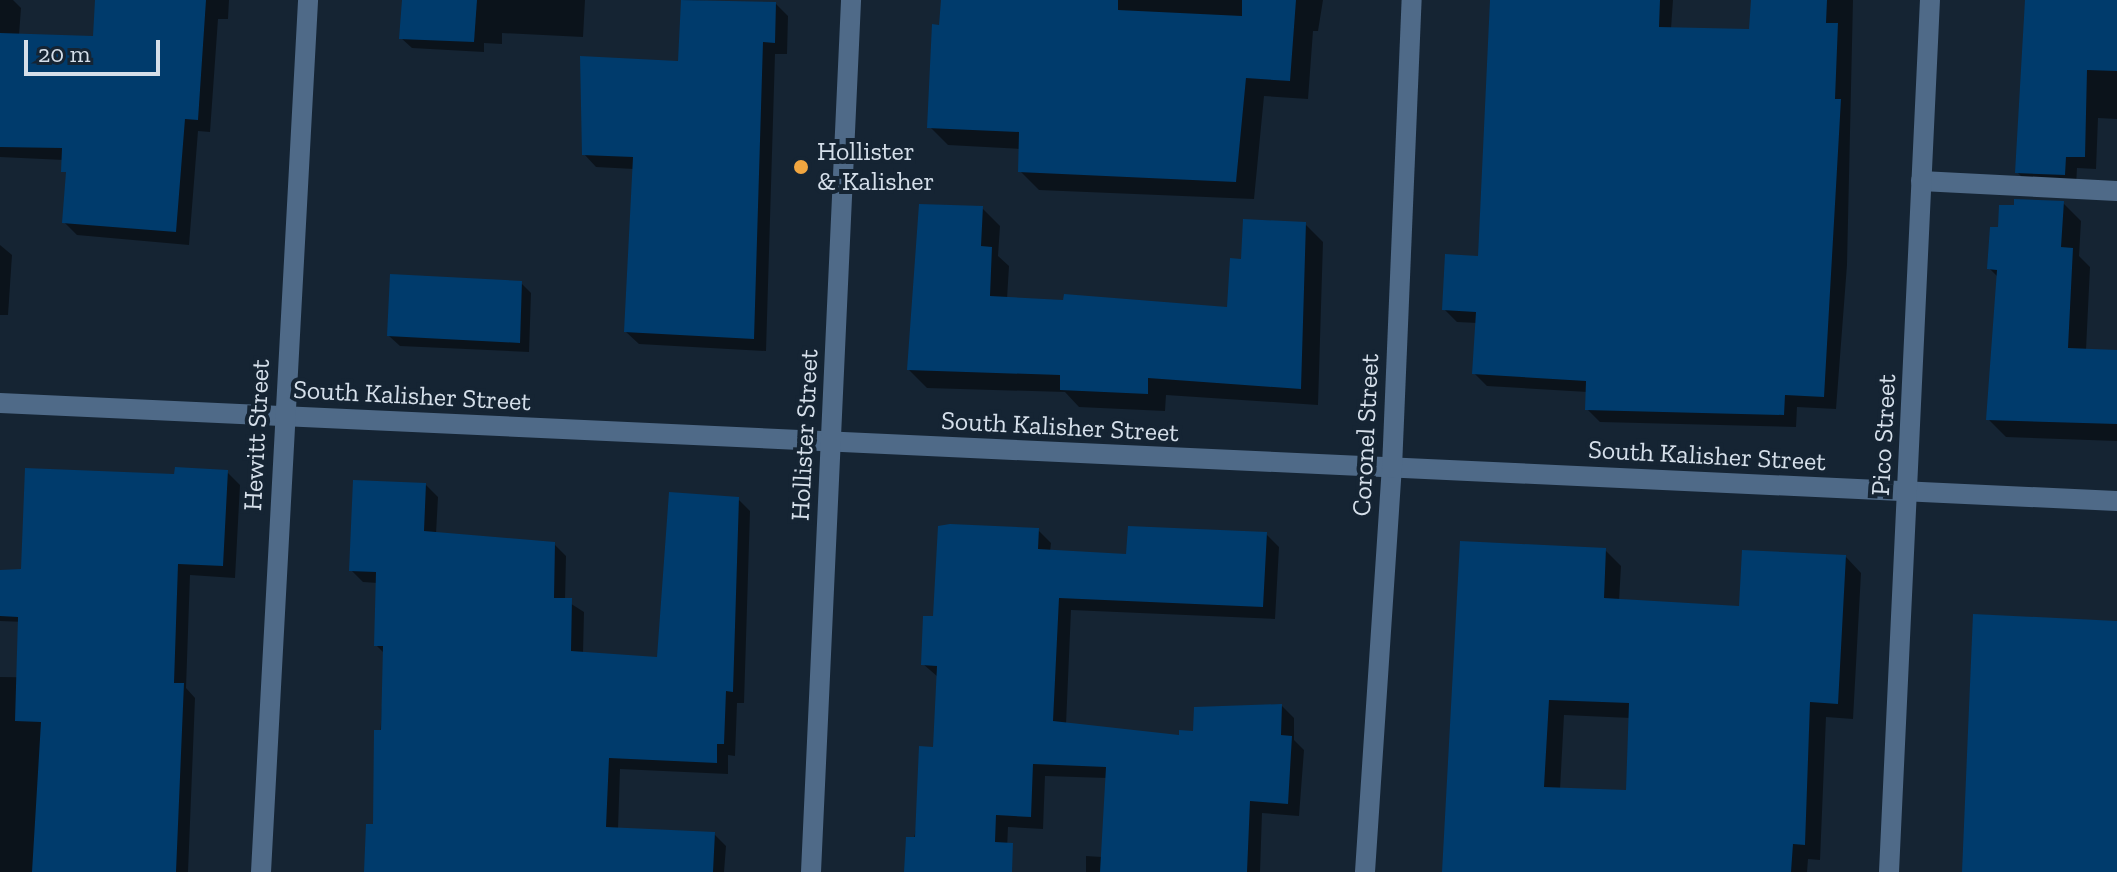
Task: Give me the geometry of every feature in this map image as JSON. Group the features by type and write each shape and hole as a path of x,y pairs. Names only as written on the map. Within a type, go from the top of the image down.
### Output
{"street":[{"name":"Hewitt Street","path":"261,872 308,0"},
{"name":"Hollister Street","path":"811,872 851,0"},
{"name":"Coronel Street","path":"1365,872 1392,468 1412,0"},
{"name":"Pico Street","path":"1889,872 1930,0"},
{"path":"1921,181 2117,191"},
{"name":"South Kalisher Street","path":"0,403 2117,501"}],"building":[{"path":"95,0 206,0 198,120 185,119 176,232 62,223 66,172 61,172 62,148 0,147 0,33 93,36"},
{"path":"402,0 477,0 474,42 399,39"},
{"path":"681,0 776,2 775,43 763,42 754,339 624,332 633,157 582,155 580,56 678,61"},
{"path":"941,0 1118,0 1118,10 1242,16 1242,0 1296,0 1290,81 1246,78 1236,182 1018,172 1019,132 927,128 932,24 939,25"},
{"path":"1490,0 1660,0 1659,27 1749,29 1751,0 1827,0 1826,23 1838,23 1835,99 1841,99 1824,397 1785,395 1784,415 1585,410 1586,381 1472,374 1476,312 1442,310 1445,254 1478,256"},
{"path":"2025,0 2117,0 2117,71 2087,70 2085,157 2066,157 2065,175 2015,173"},
{"path":"2014,199 2064,201 2061,247 2073,248 2068,348 2117,350 2117,424 1986,420 1997,270 1987,269 1990,227 1998,227 1999,205 2014,205"},
{"path":"919,204 983,206 981,246 992,247 990,296 1063,300 1064,294 1227,307 1230,258 1241,259 1243,219 1306,222 1301,389 1148,378 1148,394 1060,390 1060,375 907,370"},
{"path":"390,274 522,281 520,343 387,336"},
{"path":"175,467 228,470 223,566 178,564 174,683 184,683 176,872 32,872 41,722 15,721 18,617 0,616 0,570 21,569 25,468 174,474"},
{"path":"353,480 426,483 424,531 555,542 554,598 572,598 571,651 657,657 669,492 739,497 733,692 726,691 724,744 717,744 717,763 609,758 606,827 715,832 713,872 364,872 366,824 373,824 374,730 381,730 383,646 374,646 376,572 349,571"},
{"path":"938,526 1039,528 1038,549 1126,554 1128,526 1267,532 1263,607 1059,598 1053,721 1179,735 1179,730 1193,731 1194,707 1282,704 1281,735 1292,736 1288,804 1250,801 1247,872 1100,872 1106,767 1033,764 1031,817 996,815 995,842 1013,843 1012,872 904,872 906,837 915,837 919,746 933,747 937,666 921,665 923,616 933,616"},
{"path":"1460,541 1606,548 1604,598 1739,606 1742,550 1846,555 1838,704 1810,702 1805,845 1793,844 1791,872 1442,872","holes":["1549,700 1629,703 1626,790 1544,787"]},
{"path":"1973,614 2117,621 2117,872 1962,872"}],"place":[{"name":"Hollister & Kalisher","path":"801,167"}]}
